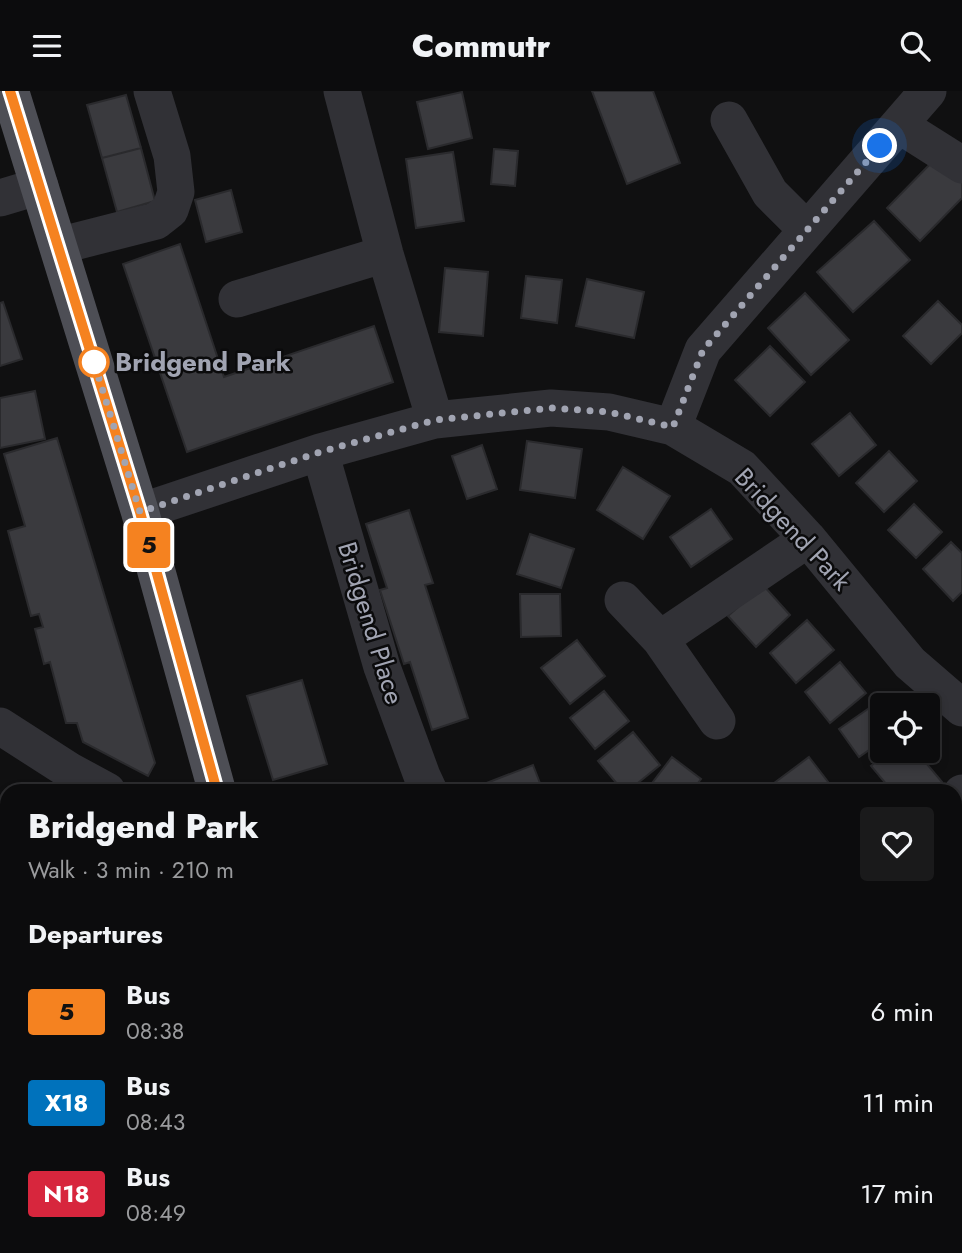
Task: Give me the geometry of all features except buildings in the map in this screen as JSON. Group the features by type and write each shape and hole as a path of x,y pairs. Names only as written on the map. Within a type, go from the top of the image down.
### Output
{"main road":[{"path":"10,91 140,512 215,784"}],"street":[{"path":"58,246 156,221 170,210 176,192 172,156 152,91"},
{"path":"342,91 385,254 435,420"},
{"path":"673,427 703,350 928,91"},
{"path":"729,120 770,193 807,230"},
{"path":"899,125 962,165"},
{"path":"0,198 40,186"},
{"path":"237,299 385,254"},
{"name":"Bridgend Park","path":"140,512 320,452 435,420 551,408 609,412 673,427 741,468 808,539 910,663 962,708"},
{"name":"Bridgend Place","path":"320,452 382,667 426,784"},
{"path":"660,639 808,539"},
{"path":"623,600 660,639 718,721"},
{"path":"0,726 94,784"}],"bus line":[{"name":"5","path":"10,91 140,512 215,784"}],"place":[{"name":"Bridgend Park","path":"94,362"}],"route":[{"path":"94,362 91,352 140,512 320,452 435,420 551,408 609,412 673,427 703,350 880,146"}]}
